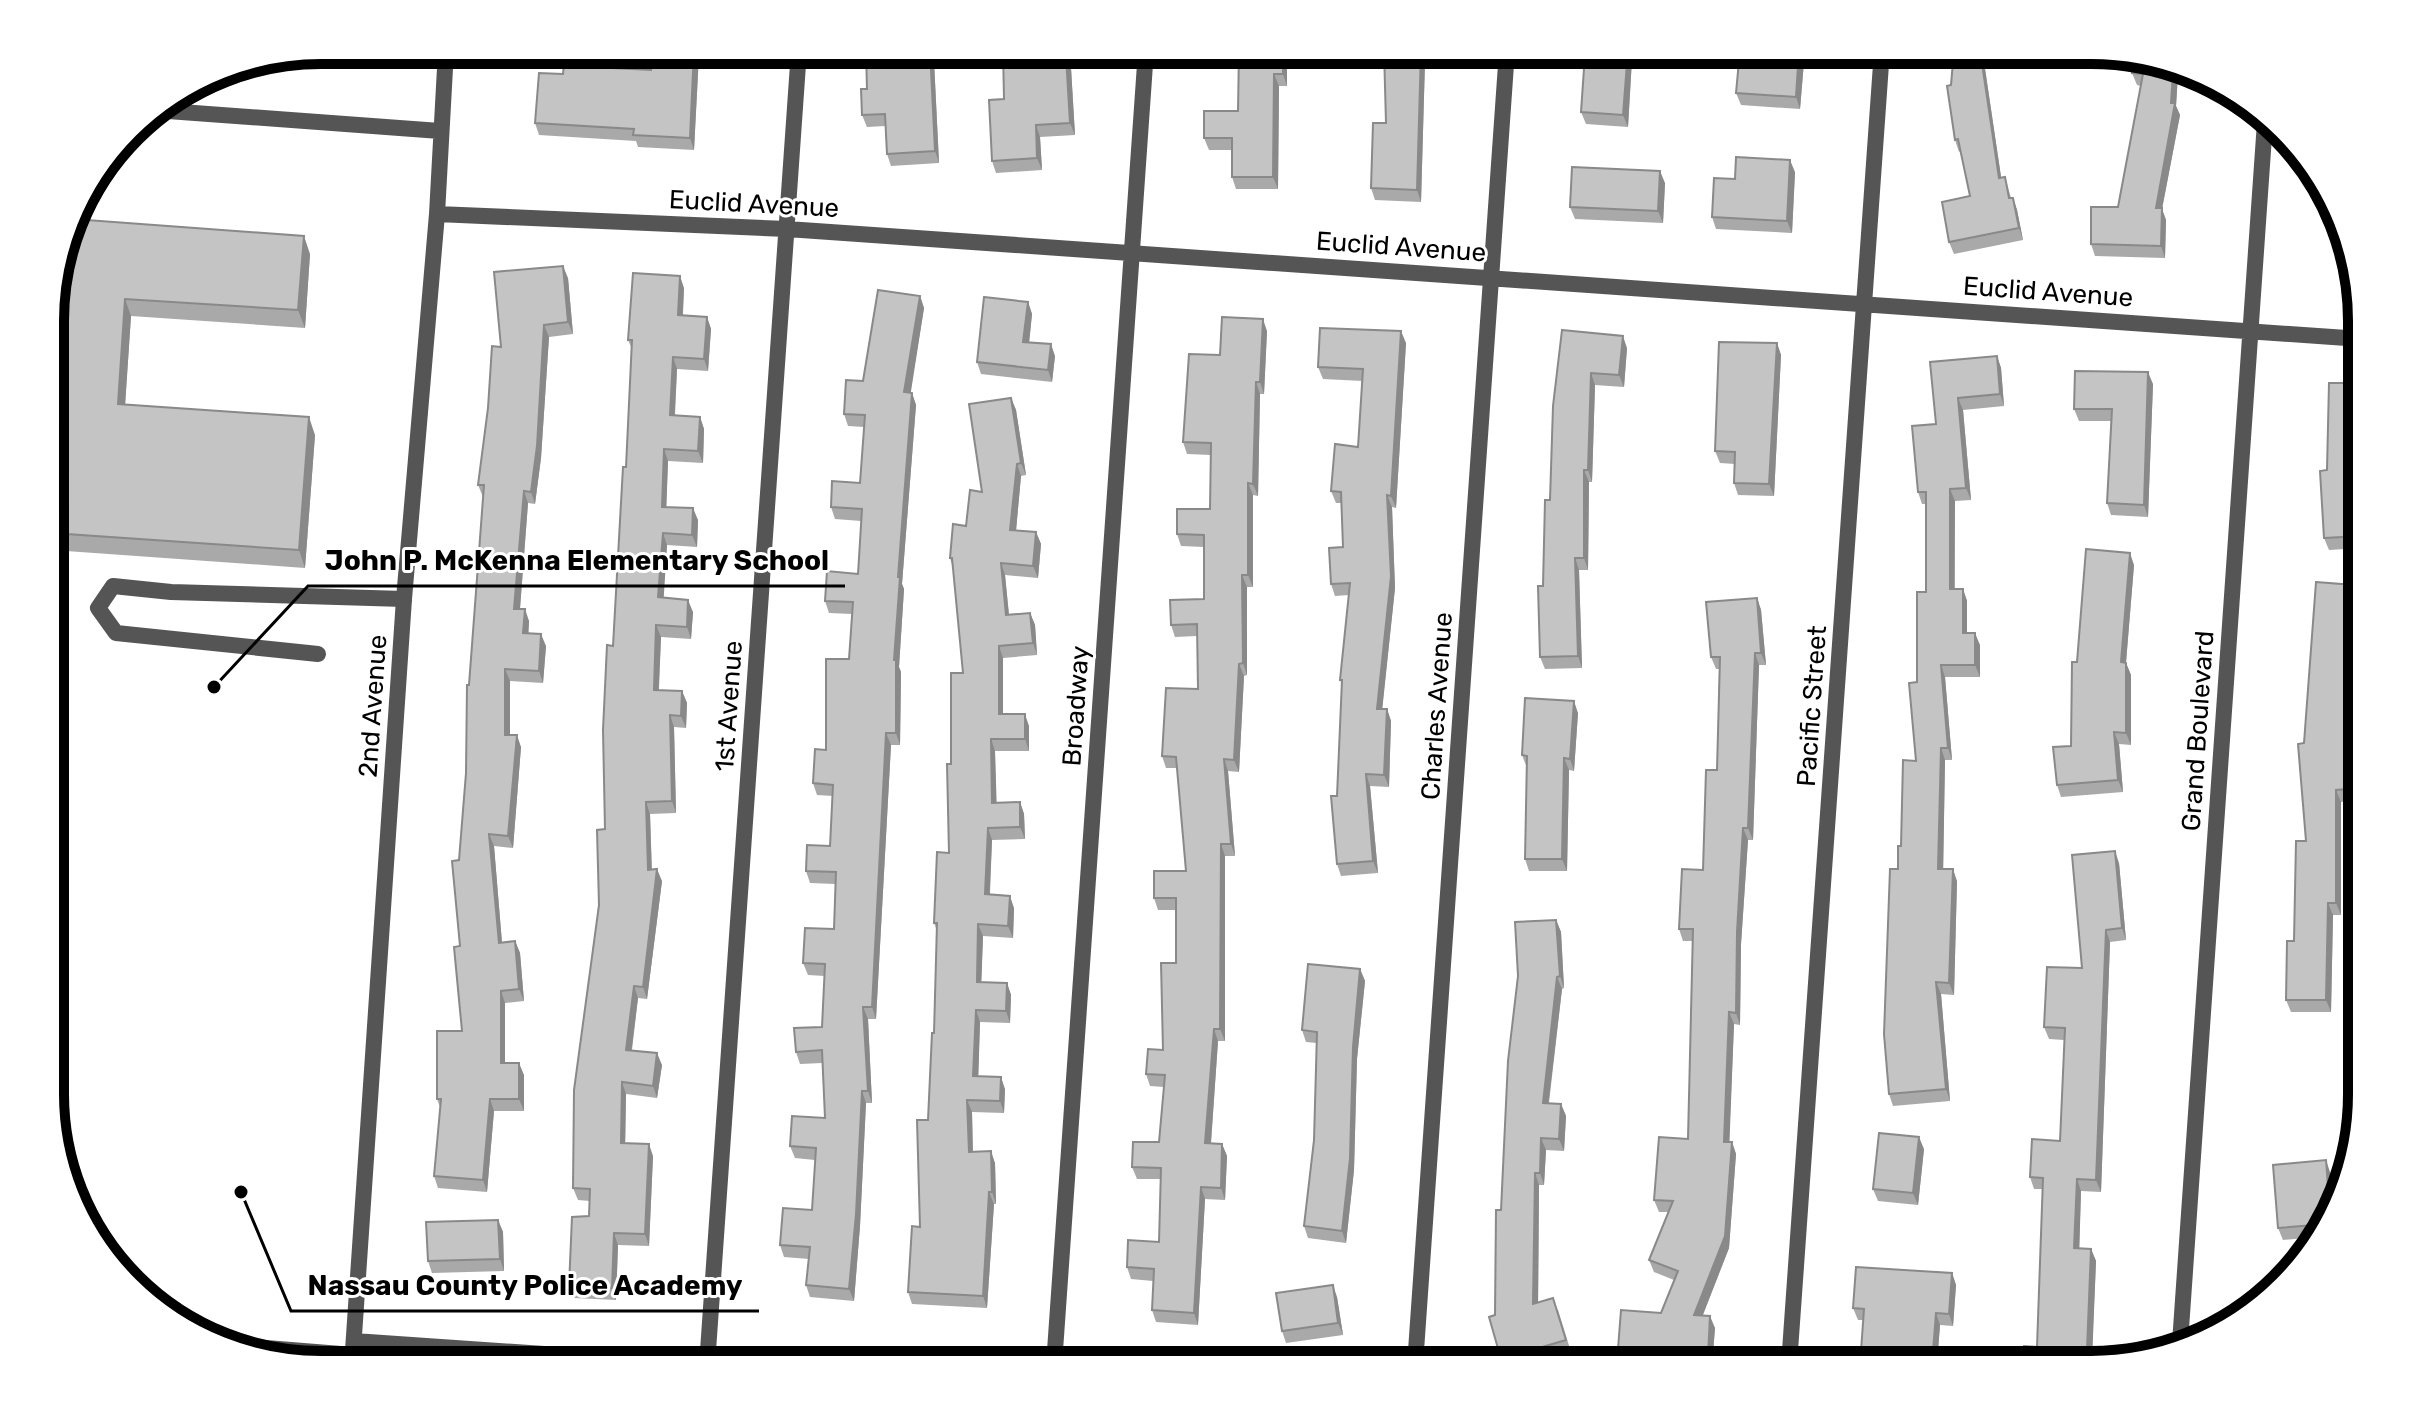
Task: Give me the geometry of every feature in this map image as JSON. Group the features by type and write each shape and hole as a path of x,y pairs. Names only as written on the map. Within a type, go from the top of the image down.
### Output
{"street":[{"name":"Charles Avenue","path":"1416,1350 1506,64"},
{"name":"Pacific Street","path":"1790,1350 1881,64"},
{"name":"2nd Avenue","path":"353,1351 404,599 437,214 445,65"},
{"name":"1st Avenue","path":"707,1351 798,65"},
{"name":"Broadway","path":"1055,1351 1145,65"},
{"path":"173,111 440,131"},
{"name":"Grand Boulevard","path":"2181,1334 2264,132"},
{"name":"Euclid Avenue","path":"437,214 787,229 2347,338"},
{"path":"318,654 116,633 98,608 113,586 171,592 404,599"}],"building":[{"path":"1239,64 1283,64 1283,74 1274,74 1273,177 1232,177 1232,138 1204,138 1204,111 1238,111"},
{"path":"1384,64 1421,64 1417,190 1371,188 1373,123 1386,123"},
{"path":"1584,64 1627,64 1623,115 1581,112"},
{"path":"1739,64 1798,64 1796,97 1736,93"},
{"path":"1953,64 1982,64 1999,178 2005,177 2019,228 1949,242 1942,202 1970,196 1958,139 1955,140 1947,86 1951,85"},
{"path":"564,65 651,70 652,65 693,65 690,138 633,135 634,129 535,123 539,73 563,74"},
{"path":"866,65 931,65 935,151 887,154 885,114 862,115 861,89 867,89"},
{"path":"1003,65 1067,65 1070,123 1036,125 1037,158 992,161 989,100 1004,99"},
{"path":"2132,68 2173,78 2171,103 2175,103 2156,208 2162,208 2161,246 2091,244 2091,207 2118,207 2143,74 2132,73"},
{"path":"1736,157 1790,160 1787,221 1712,217 1714,178 1735,179"},
{"path":"1572,167 1660,171 1658,211 1570,207"},
{"path":"85,220 304,236 298,310 125,299 118,404 309,417 299,550 64,534 66,288"},
{"path":"563,266 568,322 544,325 537,446 531,492 524,491 514,609 525,609 523,633 541,634 539,671 505,669 505,735 517,735 508,836 489,834 499,943 515,941 519,989 501,991 501,1063 519,1063 519,1099 490,1099 483,1180 434,1176 441,1099 437,1099 437,1031 462,1031 454,947 460,946 452,861 459,860 466,773 467,685 484,485 478,485 492,346 501,347 494,272"},
{"path":"633,273 680,276 678,315 707,317 704,359 673,357 670,415 700,417 698,451 664,449 662,507 693,508 692,535 663,533 658,597 688,600 687,627 656,625 654,690 682,691 681,716 670,715 672,801 646,802 648,870 657,869 643,987 634,986 626,1050 657,1053 653,1086 622,1082 621,1143 649,1144 645,1234 614,1233 612,1288 569,1286 572,1217 589,1216 590,1189 573,1188 574,1090 599,905 597,830 605,829 603,730 607,645 613,646 623,467 626,467 632,340 628,340"},
{"path":"878,290 920,296 904,392 912,393 894,660 896,733 886,733 872,1007 863,1007 868,1091 862,1091 849,1289 806,1285 810,1247 780,1245 783,1208 812,1210 816,1148 790,1146 792,1116 825,1118 822,1050 796,1052 794,1028 822,1027 825,964 803,963 805,928 834,929 836,872 806,871 807,845 830,846 833,785 813,783 815,749 826,750 826,659 849,659 853,602 825,601 827,571 858,574 862,509 831,507 832,481 860,483 865,415 844,414 846,380 863,381"},
{"path":"984,297 1028,302 1023,342 1051,344 1048,370 977,362"},
{"path":"1222,317 1263,319 1260,382 1256,382 1253,484 1248,483 1248,575 1242,575 1243,663 1239,664 1234,760 1224,759 1231,844 1221,844 1220,1029 1214,1029 1205,1143 1222,1144 1221,1188 1201,1187 1194,1313 1152,1310 1154,1269 1127,1267 1128,1240 1159,1242 1161,1168 1132,1167 1133,1142 1159,1142 1165,1075 1146,1074 1148,1049 1163,1050 1161,963 1176,963 1176,898 1154,898 1154,871 1186,871 1176,757 1162,756 1166,688 1198,689 1197,624 1171,625 1170,600 1204,599 1204,535 1177,534 1177,509 1210,509 1211,443 1183,442 1189,354 1220,355"},
{"path":"1320,328 1401,331 1391,496 1387,495 1391,576 1377,709 1387,709 1384,775 1366,774 1373,861 1337,864 1331,796 1337,796 1340,680 1350,583 1331,584 1329,548 1343,547 1341,492 1331,491 1335,444 1358,447 1363,369 1318,367"},
{"path":"1562,330 1623,336 1619,375 1591,373 1588,470 1584,470 1584,558 1575,558 1578,656 1540,657 1538,586 1543,586 1545,500 1550,500 1553,406"},
{"path":"1719,342 1777,343 1769,484 1734,483 1735,452 1715,451"},
{"path":"1997,356 2000,394 1958,398 1966,488 1950,489 1950,589 1963,589 1963,633 1975,633 1975,665 1941,665 1948,748 1941,748 1938,869 1953,869 1949,983 1936,982 1946,1089 1889,1094 1884,1034 1890,869 1898,869 1898,846 1901,846 1903,760 1916,761 1909,683 1917,682 1917,592 1926,592 1926,492 1918,492 1912,426 1936,424 1930,362"},
{"path":"2075,371 2148,372 2144,505 2107,503 2112,409 2074,409"},
{"path":"2329,383 2347,383 2347,537 2324,538 2320,471 2327,470"},
{"path":"1011,398 1021,463 1017,464 1010,530 1036,532 1033,566 1001,563 1006,615 1030,613 1033,643 999,646 999,714 1025,714 1025,739 991,739 992,803 1020,802 1020,827 988,828 985,894 1010,896 1008,926 978,924 977,982 1007,983 1006,1011 976,1010 973,1076 1001,1077 1000,1101 967,1100 969,1152 991,1151 992,1192 989,1192 983,1296 908,1292 912,1226 920,1227 917,1120 928,1120 934,1033 937,852 949,853 947,764 951,764 951,673 963,673 950,558 953,524 966,526 970,490 982,492 969,404"},
{"path":"2086,549 2130,553 2121,662 2126,663 2126,733 2114,732 2118,780 2057,785 2053,747 2071,746 2072,662 2077,662"},
{"path":"2316,582 2347,584 2347,789 2336,790 2336,903 2328,903 2326,1000 2286,1000 2287,941 2294,941 2296,841 2306,841 2298,744 2304,743"},
{"path":"1757,598 1761,653 1755,653 1748,828 1743,828 1737,932 1736,1013 1729,1012 1724,1142 1732,1142 1725,1236 1694,1315 1710,1316 1708,1350 1618,1349 1621,1310 1661,1313 1678,1271 1649,1260 1673,1201 1654,1200 1659,1137 1688,1139 1693,929 1679,929 1682,869 1703,870 1706,770 1717,770 1720,657 1711,657 1706,602"},
{"path":"1525,698 1574,701 1570,759 1564,758 1562,859 1525,859 1527,756 1522,755"},
{"path":"2115,851 2122,928 2106,930 2096,1180 2077,1179 2074,1248 2091,1249 2087,1350 2097,1350 2024,1350 2024,1346 2037,1347 2043,1178 2030,1177 2032,1139 2060,1141 2065,1028 2044,1027 2047,967 2082,968 2072,855"},
{"path":"1556,920 1560,976 1557,977 1543,1103 1561,1104 1559,1139 1541,1138 1540,1173 1535,1173 1533,1304 1553,1298 1566,1340 1531,1350 1499,1350 1489,1317 1495,1315 1496,1210 1501,1210 1508,1061 1518,976 1515,922"},
{"path":"1308,964 1360,969 1353,1047 1350,1158 1342,1231 1304,1226 1314,1140 1317,1032 1302,1030"},
{"path":"1879,1133 1919,1137 1913,1193 1873,1189"},
{"path":"2326,1160 2328,1191 2312,1225 2278,1228 2273,1165"},
{"path":"498,1220 500,1259 428,1261 426,1222"},
{"path":"1856,1267 1952,1273 1949,1314 1936,1313 1933,1350 1861,1350 1864,1309 1853,1308"},
{"path":"1333,1285 1338,1323 1282,1331 1276,1293"}],"place":[{"name":"John P. McKenna Elementary School","path":"214,687"},
{"name":"Nassau County Police Academy","path":"241,1192"}]}
